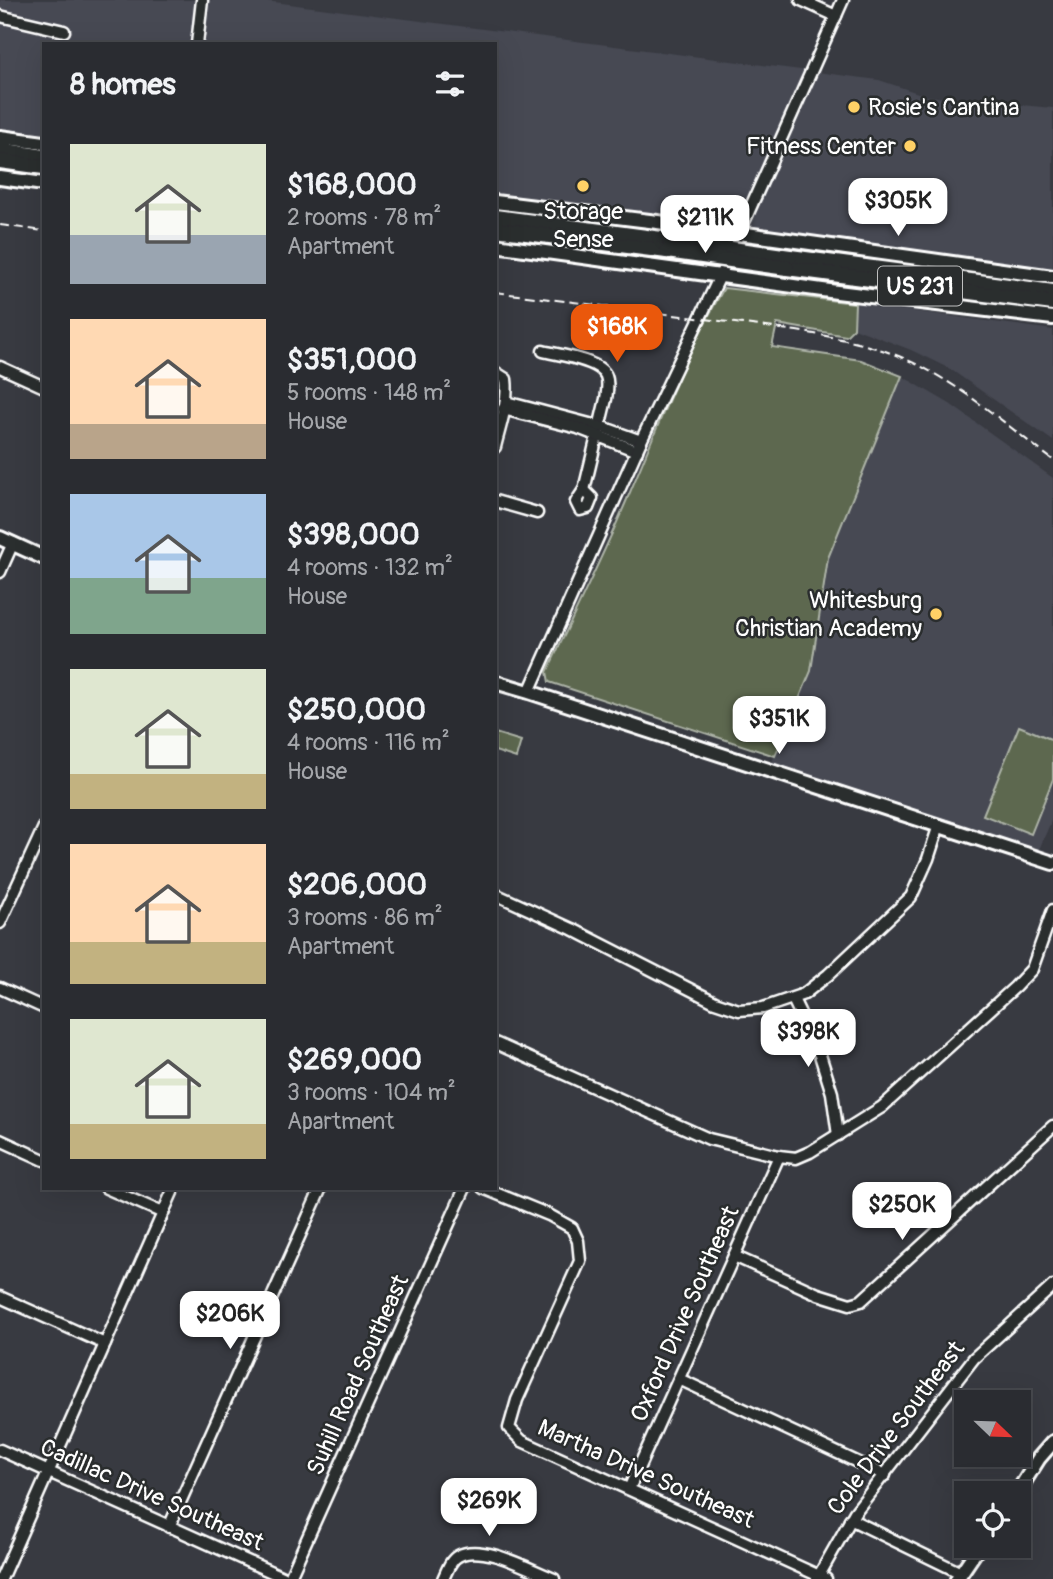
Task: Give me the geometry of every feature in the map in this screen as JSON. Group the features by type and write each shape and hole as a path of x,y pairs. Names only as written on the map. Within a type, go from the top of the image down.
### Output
{"highway":[{"path":"0,150 42,157"},
{"path":"0,161 42,167"},
{"name":"US 231","path":"499,224 986,289 1053,303"},
{"path":"1053,284 1005,281 986,289 1002,302 1053,309"},
{"name":"US 231","path":"986,289 1053,292"}],"main road":[{"path":"0,137 42,143"},
{"path":"0,178 42,184"},
{"path":"497,202 682,225 1053,277"},
{"path":"671,270 684,264 689,250 689,234 682,225"},
{"path":"770,282 765,275 769,255 778,243 788,240"},
{"path":"497,245 1053,318"},
{"path":"0,538 42,557"},
{"path":"497,683 1053,863"},
{"path":"1025,1481 1053,1442"},
{"path":"959,1576 972,1558"}],"street":[{"path":"197,42 202,0"},
{"path":"801,0 836,16"},
{"path":"529,692 843,0"},
{"path":"0,16 64,31"},
{"path":"543,351 597,365 605,373 608,384 584,490"},
{"path":"0,367 42,386"},
{"path":"497,373 506,379 505,406 497,439"},
{"path":"505,406 598,431 639,446"},
{"path":"497,502 537,513"},
{"path":"0,572 13,543"},
{"path":"497,895 572,929 715,1002 739,1010 763,1008 793,999 828,975 911,897 939,825"},
{"path":"0,923 42,831"},
{"path":"497,1044 709,1139 796,1158 882,1107 1015,987 1032,969 1053,910"},
{"path":"0,988 42,1007"},
{"path":"793,999 821,1060 832,1093 838,1135"},
{"path":"734,1256 818,1294 850,1304 861,1301 1053,1126"},
{"path":"0,1140 42,1159"},
{"name":"Oxford Drive Southeast","path":"629,1489 779,1156"},
{"path":"111,1190 163,1213"},
{"path":"1,1579 173,1190"},
{"path":"169,1527 320,1190"},
{"name":"Suhill Road Southeast","path":"288,1579 464,1190"},
{"name":"Martha Drive Southeast","path":"488,1190 549,1215 572,1228 578,1241 579,1261 517,1400 509,1428 522,1441 821,1578"},
{"name":"Cole Drive Southeast","path":"821,1578 850,1519 974,1358 1053,1286"},
{"path":"0,1297 105,1343"},
{"path":"679,1379 885,1475"},
{"name":"Cadillac Drive Southeast","path":"0,1450 288,1579"},
{"path":"850,1519 959,1576"},
{"path":"443,1579 451,1562 459,1555 480,1551 554,1579"}],"shaded area":[{"path":"0,0 258,0 879,80 927,96 1053,108 1053,270 497,197 497,42 42,42 42,137 0,131"},
{"path":"855,303 1053,330 1053,441 950,369 911,350 854,328"},
{"name":"Whitesburg Christian Academy","path":"902,376 950,404 1053,478 1053,817 1038,852 771,764 811,671 828,558"}],"green space":[{"path":"724,288 855,303 854,328 846,336 777,324 772,347 861,360 902,376 828,558 811,671 775,756 549,682 547,672 618,519 684,365"},
{"path":"1019,726 1053,740 1053,779 1031,834 983,815"},
{"path":"497,734 521,741 516,758 497,752"}],"railway":[{"path":"0,225 42,231"},
{"path":"497,292 790,330 873,347 938,376 989,410 1053,460"}],"place":[{"name":"Rosie's Cantina","path":"854,107"},
{"name":"Fitness Center","path":"910,146"},
{"name":"Storage Sense","path":"583,186"},
{"name":"Whitesburg Christian Academy","path":"936,614"}]}
